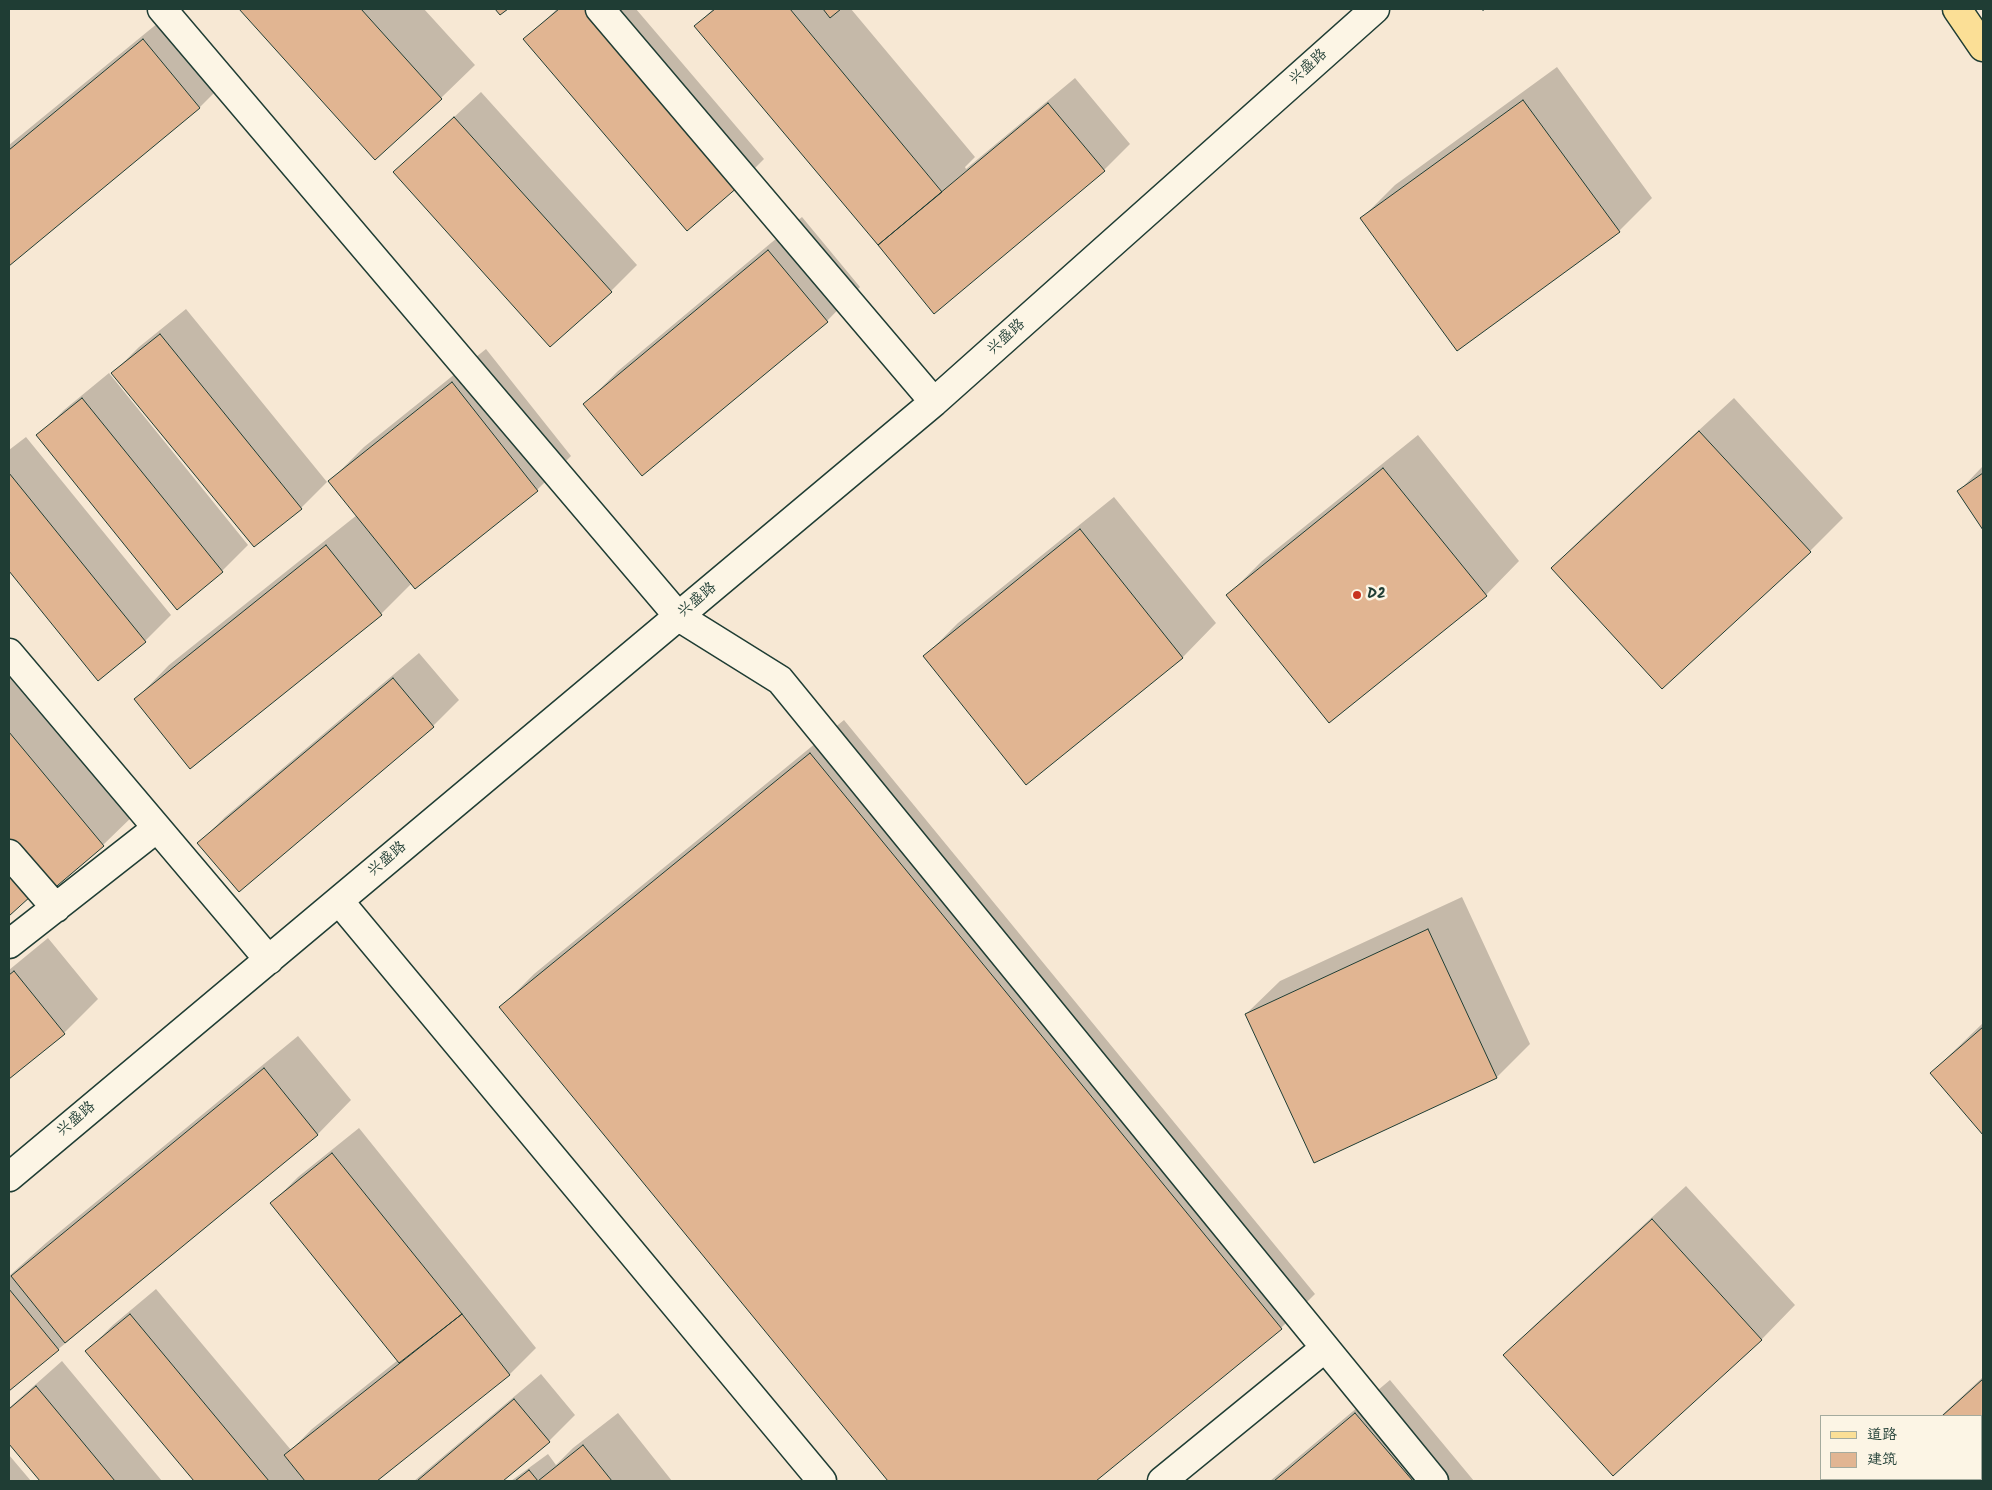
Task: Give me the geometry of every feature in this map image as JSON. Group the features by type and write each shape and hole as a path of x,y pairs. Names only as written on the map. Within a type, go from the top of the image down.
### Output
{"main road":[{"path":"1957,9 1983,47"}],"street":[{"path":"162,9 679,617 780,680 1434,1481"},
{"path":"600,9 934,402"},
{"name":"兴盛路","path":"9,1177 934,402 1375,9"},
{"path":"9,653 269,960"},
{"path":"9,944 157,828"},
{"path":"9,854 56,908"},
{"path":"339,902 822,1481"},
{"path":"1162,1481 1325,1348"}],"building":[{"path":"239,9 361,9 442,99 375,160"},
{"path":"495,9 508,9 500,15"},
{"path":"559,9 588,9 739,186 687,231 523,39"},
{"path":"715,9 790,9 942,192 878,245 694,26"},
{"path":"823,9 841,9 830,18"},
{"path":"143,39 200,108 9,266 9,150"},
{"path":"1523,100 1620,232 1457,351 1360,218"},
{"path":"1048,103 1105,171 934,314 878,245"},
{"path":"454,117 612,292 550,347 393,172"},
{"path":"768,250 828,322 642,476 583,404"},
{"path":"160,334 302,509 254,547 111,373"},
{"path":"452,382 538,491 415,589 328,481"},
{"path":"82,398 223,572 177,610 36,435"},
{"path":"1699,431 1811,552 1662,689 1551,568"},
{"name":"D2","path":"1383,468 1487,596 1329,723 1226,595"},
{"path":"9,473 146,642 98,681 9,571"},
{"path":"1983,473 1983,530 1957,491"},
{"path":"1080,529 1183,658 1026,785 923,656"},
{"path":"326,545 382,615 190,769 134,699"},
{"path":"393,678 434,727 239,892 197,843"},
{"path":"9,732 104,846 51,891 9,840"},
{"path":"810,753 1282,1329 1096,1481 888,1481 499,1007"},
{"path":"9,873 31,896 9,916"},
{"path":"1428,929 1497,1078 1314,1163 1245,1014"},
{"path":"14,971 65,1034 9,1079 9,975"},
{"path":"1983,1027 1983,1135 1930,1073"},
{"path":"264,1068 318,1135 65,1343 11,1276"},
{"path":"332,1153 462,1314 399,1363 270,1203"},
{"path":"1652,1219 1762,1340 1613,1476 1503,1355"},
{"path":"9,1289 59,1350 9,1391"},
{"path":"130,1314 269,1481 194,1481 85,1351"},
{"path":"462,1314 510,1375 377,1481 305,1481 284,1455"},
{"path":"1983,1379 1983,1481 1871,1481 1982,1480 1982,1415 1943,1415"},
{"path":"36,1386 115,1481 40,1481 9,1444 9,1409"},
{"path":"514,1399 550,1442 503,1481 417,1481"},
{"path":"1355,1413 1413,1481 1274,1481"},
{"path":"583,1445 612,1481 538,1481"},
{"path":"529,1470 538,1481 515,1481"}],"place":[{"name":"D2","path":"1357,595"}]}
